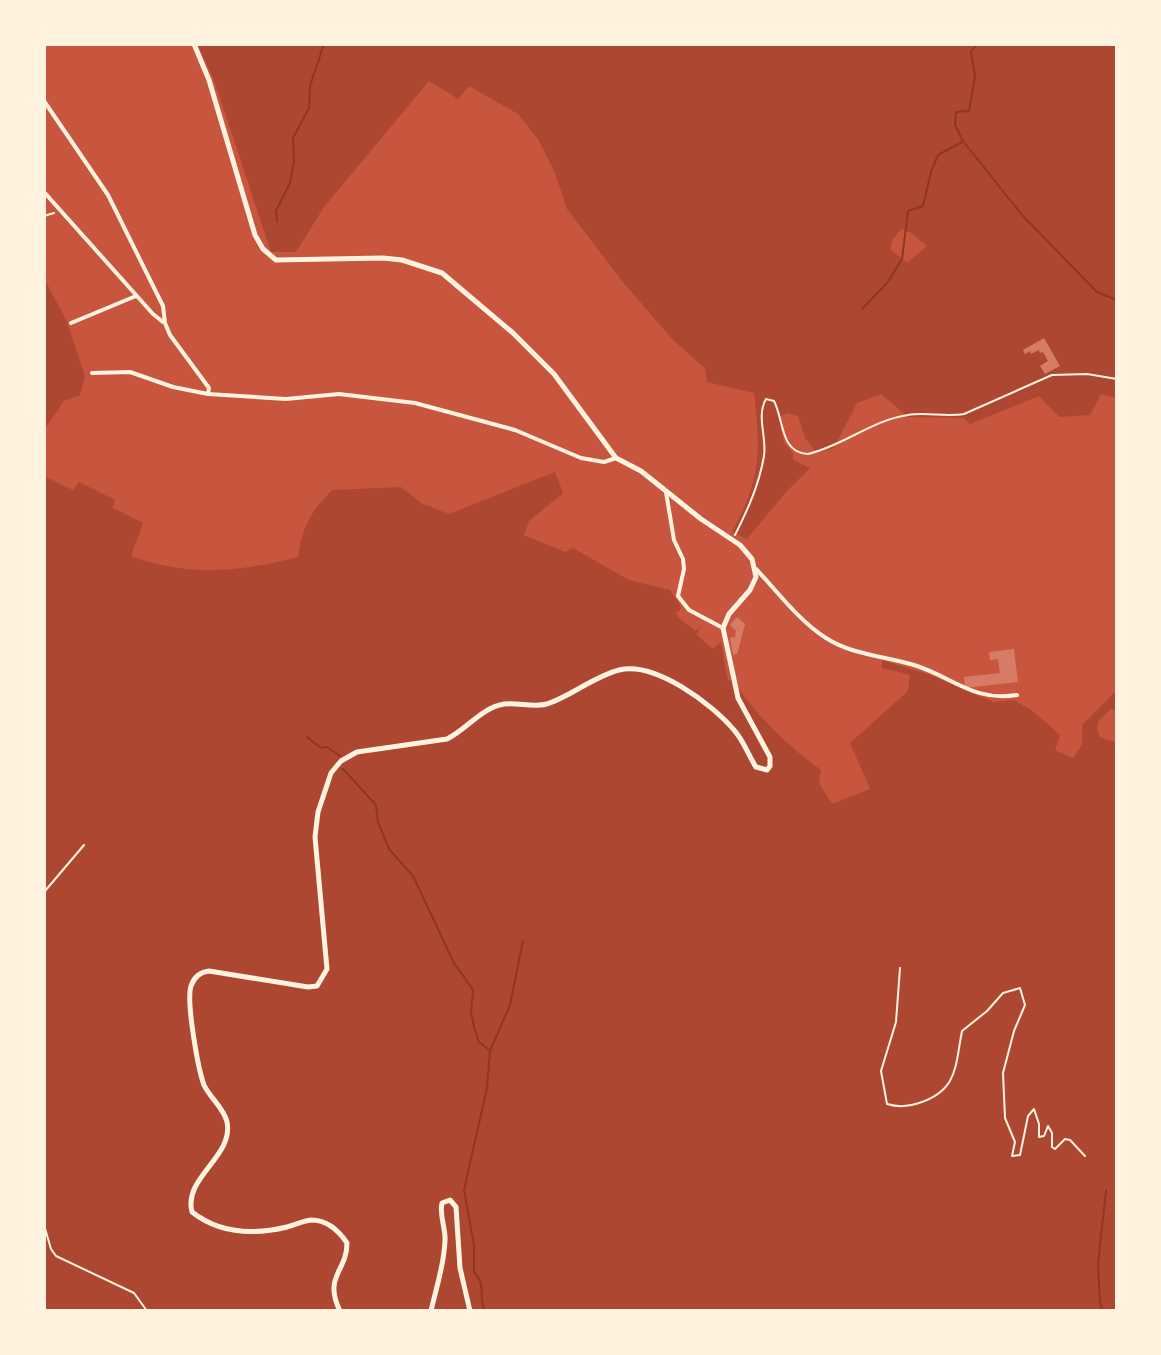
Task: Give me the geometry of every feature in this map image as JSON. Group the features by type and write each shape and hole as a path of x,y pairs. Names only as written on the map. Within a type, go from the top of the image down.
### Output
{"street":[{"path":"194,44 209,80 255,235 263,249 276,260 383,258 402,260 442,273 513,333 554,374 616,458 641,471 733,540 752,559 756,569 813,628 839,645 921,667 975,693 997,698 1017,695"},
{"path":"44,101 122,220 163,306 170,335 209,388 208,394"},
{"path":"44,192 136,296 165,323"},
{"path":"71,323 136,296"},
{"path":"92,373 130,372 173,387 208,394 286,399 339,394 369,396 430,406 497,424 581,458 604,462 616,458"},
{"path":"666,492 674,540 683,559 678,596 689,610 723,628"},
{"path":"340,1311 333,1297 333,1284 347,1253 347,1243 333,1228 309,1220 258,1231 234,1231 216,1226 192,1212 189,1202 192,1191 222,1146 227,1124 200,1072 190,1002 194,979 201,972 209,971 308,987 317,986 323,980 327,969 315,837 318,812 331,773 341,761 357,752 447,739 461,732 479,715 497,706 547,704 620,670 638,669 676,684 717,714 741,738 756,767 767,770 770,757 738,698 723,628 729,614 754,583 756,569"},
{"path":"431,1311 443,1262 445,1237 440,1212 442,1203 450,1200 456,1207 460,1268 470,1311"}],"path":[{"path":"44,216 63,211"},
{"path":"733,540 758,484 765,438 762,406 766,399 774,401 779,410 790,448 808,454 866,428 908,415 964,414 1052,375 1087,374 1117,379"},
{"path":"44,902 45,891 84,845"},
{"path":"900,968 896,1022 881,1071 887,1104 912,1105 933,1098 947,1088 953,1079 962,1031 980,1018 1003,993 1020,988 1025,1005 1014,1031 1003,1073 1005,1118 1015,1142 1012,1156 1020,1155 1028,1116 1034,1109 1039,1137 1044,1136 1048,1126 1052,1133 1052,1147 1055,1149 1065,1139 1070,1140 1085,1156"},
{"path":"44,1225 56,1256 134,1293 147,1311"}],"shaded area":[{"path":"197,44 1117,44 1117,398 1101,394 1090,415 1059,417 1039,396 970,424 964,418 908,417 881,394 857,403 834,448 817,453 805,438 798,416 787,413 779,417 784,443 793,453 793,460 810,468 747,539 732,532 754,480 758,432 754,393 707,382 705,368 673,340 622,281 567,209 555,173 538,139 518,114 469,86 458,99 429,81 324,207 296,252 271,252 214,80","holes":["901,229 927,246 907,263 890,249"]},
{"path":"44,278 67,322 85,376 80,395 64,401 44,430"},
{"path":"555,472 563,493 529,521 524,535 565,552 573,548 629,580 670,590 681,607 679,612 675,611 678,617 695,631 702,626 696,634 713,649 721,642 728,681 732,679 772,729 821,770 819,783 832,804 870,789 850,743 908,691 910,675 882,668 882,660 928,674 994,702 1014,700 1034,712 1060,735 1055,750 1073,758 1082,745 1082,725 1117,690 1117,711 1111,709 1099,720 1097,729 1100,737 1117,743 1117,1311 44,1311 44,476 73,490 79,482 115,500 113,508 143,523 131,556 173,567 214,570 298,557 309,520 332,490 401,487 421,503 449,514"}],"building":[{"path":"1044,338 1060,366 1045,374 1040,366 1048,361 1043,352 1039,350 1031,354 1030,351 1025,354 1023,350"},
{"path":"737,617 745,624 737,654 733,655 730,638 735,637 736,631 730,625"},
{"path":"1014,649 1018,682 965,688 964,677 1000,673 998,659 990,660 989,652"}],"waterway":[{"path":"277,221 276,211 290,183 294,162 293,138 309,108 310,86 324,44"},
{"path":"977,44 971,52 975,76 969,111 956,112 955,125 963,141 1022,215 1097,292 1117,300"},
{"path":"862,309 888,282 902,259 908,211 923,206 938,155 962,142"},
{"path":"307,737 321,748 327,747 340,756"},
{"path":"343,769 376,805 378,822 389,849 413,876 454,963 473,990 471,1012 474,1027 479,1042 489,1050"},
{"path":"485,1311 482,1287 474,1272 474,1245 464,1190 487,1088 490,1051 510,1005 523,941"},
{"path":"1103,1311 1098,1264 1106,1190"}]}
